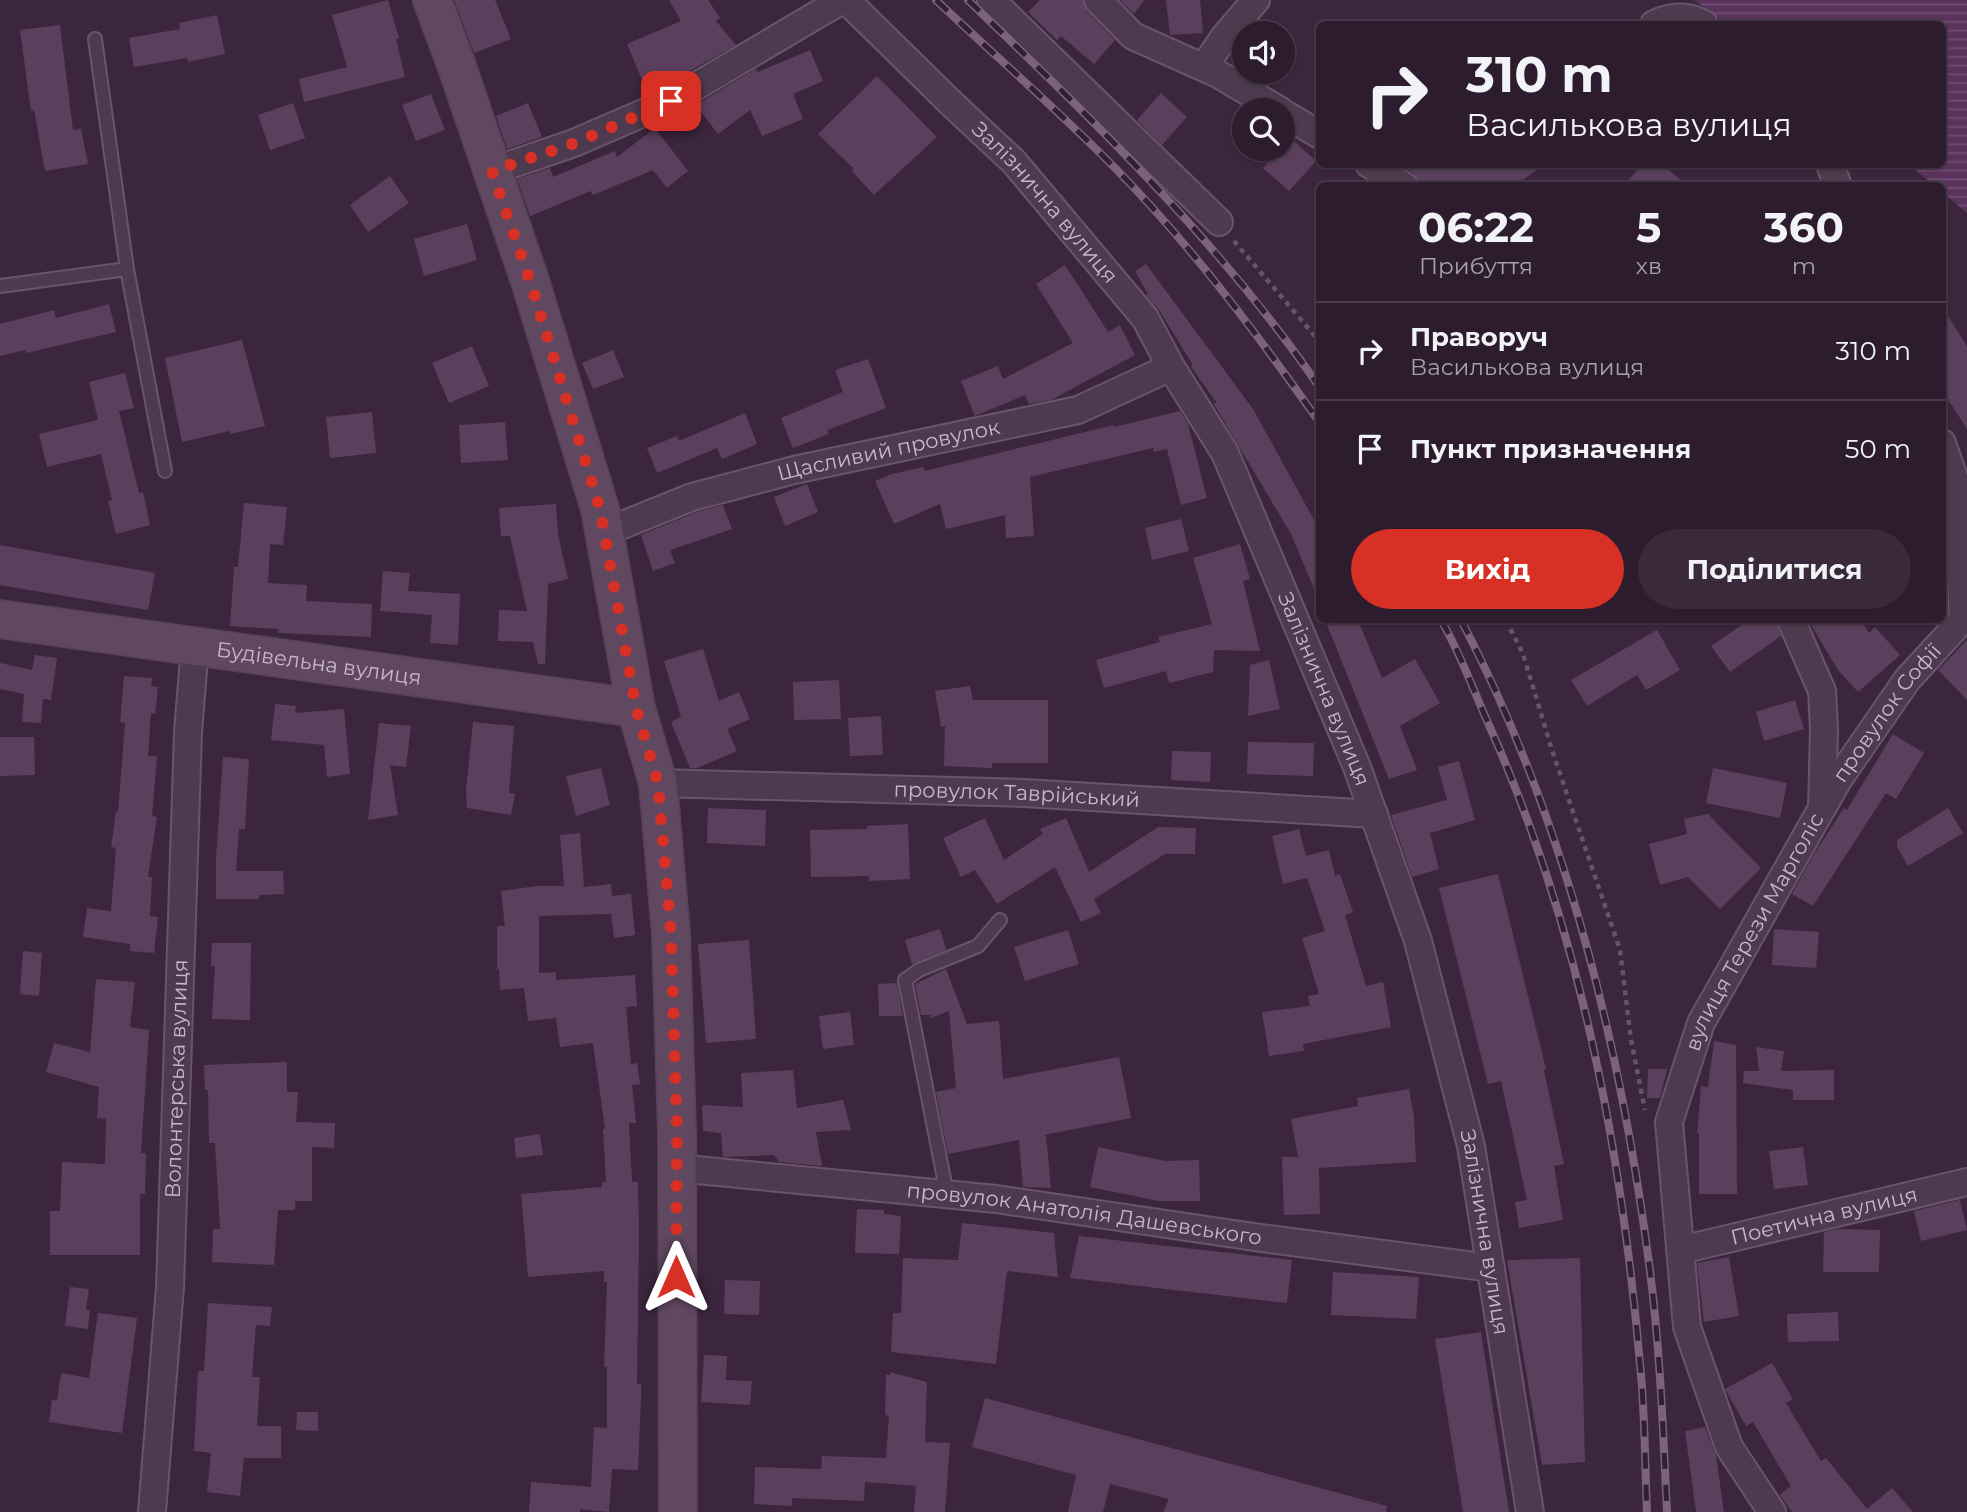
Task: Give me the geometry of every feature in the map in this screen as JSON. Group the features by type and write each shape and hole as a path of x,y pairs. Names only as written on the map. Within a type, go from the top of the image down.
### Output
{"street":[{"path":"432,0 531,284 600,509 636,708 658,783 671,934 676,1168 678,1512"},
{"path":"492,171 575,143 671,101 844,0"},
{"name":"Залізнична вулиця","path":"844,0 1014,162 1145,318 1171,367 1225,453 1352,754 1418,941 1471,1146 1530,1512"},
{"path":"991,0 1219,222"},
{"path":"1098,0 1133,36 1204,67 1300,120"},
{"path":"1204,67 1255,0"},
{"path":"1660,21 1666,18 1693,18 1698,21"},
{"path":"1375,168 1398,182"},
{"name":"Щасливий провулок","path":"605,532 692,497 794,470 1078,410 1171,367"},
{"name":"провулок Софії","path":"1822,808 1838,780 1907,680 1963,623 1957,486 1946,454"},
{"name":"Будівельна вулиця","path":"0,619 636,708"},
{"name":"вулиця Терези Марголіс","path":"1772,1512 1729,1447 1687,1327 1669,1122 1701,1023 1822,808 1822,691 1792,623"},
{"name":"Волонтерська вулиця","path":"152,1512 170,1287 188,732 195,646"},
{"name":"провулок Таврійський","path":"658,783 1024,793 1374,814"},
{"name":"провулок Анатолія Дашевського","path":"676,1168 996,1199 1274,1240 1492,1268"},
{"name":"Поетична вулиця","path":"1681,1250 1967,1182"}],"lane":[{"path":"95,39 127,269 165,471"},
{"path":"0,286 127,269"},
{"path":"947,1194 905,980 919,970 978,946 1000,920"}],"path":[{"path":"1219,222 1316,337"},
{"path":"1508,623 1523,654 1553,753 1620,950 1631,1040 1648,1121 1671,1143"}],"shaded area":[{"path":"1694,0 1967,0 1967,213 1946,196 1946,182 1930,182 1913,168 1946,168 1946,21 1724,21"}],"building":[{"path":"388,0 399,38 396,39 405,77 304,102 299,79 347,67 332,15"},
{"path":"454,0 495,0 511,39 474,53"},
{"path":"669,0 708,0 720,18 716,21 736,45 648,94 627,44 681,21"},
{"path":"1040,0 1083,0 1087,11 1115,40 1094,64 1061,36 1057,40 1028,12"},
{"path":"1120,0 1144,0 1134,14"},
{"path":"1166,0 1200,0 1203,33 1170,35"},
{"path":"217,15 225,54 188,62 187,58 134,67 129,38 180,29 179,23"},
{"path":"60,25 73,130 81,129 88,164 45,171 34,110 31,111 20,30"},
{"path":"810,50 823,81 793,94 803,119 762,136 750,110 718,134 696,105 756,69 758,72"},
{"path":"877,76 937,137 874,195 852,171 854,169 818,134"},
{"path":"1161,93 1187,117 1162,145 1137,120"},
{"path":"431,94 445,130 416,141 402,105"},
{"path":"293,103 305,138 270,150 258,115"},
{"path":"528,103 542,137 507,149 496,116"},
{"path":"655,128 688,171 667,188 653,170 593,195 591,191 530,216 517,179 550,168 553,177 615,151 617,157"},
{"path":"1295,142 1316,161 1289,191 1263,168 1269,161 1295,161"},
{"path":"1406,168 1539,168 1520,182 1418,182 1413,173"},
{"path":"1639,168 1667,168 1682,182 1627,182"},
{"path":"390,176 409,203 368,232 350,205"},
{"path":"467,224 477,260 424,276 414,239"},
{"path":"1146,264 1253,409 1316,523 1316,593 1291,534 1213,403 1217,403 1191,367 1193,365 1159,310 1146,295 1148,294 1135,271"},
{"path":"1065,265 1108,332 1120,325 1135,355 1051,400 1029,404 1025,395 975,416 961,381 998,366 1003,379 1073,343 1036,284"},
{"path":"109,304 116,332 26,353 25,350 0,356 0,324 54,310 56,318"},
{"path":"1946,313 1967,346 1967,429 1946,396"},
{"path":"242,340 265,426 182,442 165,358"},
{"path":"472,346 489,386 449,403 432,363"},
{"path":"613,350 624,377 593,389 582,363"},
{"path":"868,359 886,408 827,430 829,434 793,448 781,418 843,392 835,370"},
{"path":"125,373 134,408 119,411 139,493 143,492 150,525 116,534 108,501 112,500 101,454 47,467 39,434 98,420 89,382"},
{"path":"1180,411 1188,424 1207,498 1181,505 1167,449 1154,452 1153,448 1030,477 1034,536 1006,538 1005,515 946,529 940,504 894,524 875,481 892,474 923,467 925,471"},
{"path":"372,412 376,453 330,458 326,417"},
{"path":"745,413 757,444 722,459 717,448 657,473 647,448 677,436 679,441"},
{"path":"505,422 508,460 461,463 459,425"},
{"path":"807,484 818,512 785,526 774,497"},
{"path":"244,503 287,507 283,545 270,544 268,583 307,585 306,601 372,604 371,637 278,633 278,629 230,626 234,567 238,567"},
{"path":"556,504 558,535 568,579 548,584 545,664 538,664 533,642 498,641 499,610 527,611 510,536 501,536 499,508"},
{"path":"723,505 732,529 670,550 675,563 653,571 641,535 697,512"},
{"path":"1181,519 1189,551 1152,560 1145,528"},
{"path":"1240,544 1250,579 1243,581 1260,651 1214,650 1213,672 1169,683 1166,671 1104,688 1096,660 1160,642 1158,637 1212,624 1193,558"},
{"path":"0,545 155,573 148,610 0,585"},
{"path":"383,571 410,573 408,591 460,594 458,645 430,643 432,615 380,611"},
{"path":"1326,623 1359,623 1382,678 1415,659 1440,703 1400,726 1417,770 1389,779"},
{"path":"1745,623 1776,623 1781,636 1730,672 1711,646"},
{"path":"1810,623 1863,623 1869,633 1875,627 1900,655 1858,692 1838,670"},
{"path":"1657,630 1680,670 1646,690 1637,675 1587,706 1571,680"},
{"path":"1967,640 1967,700 1938,670"},
{"path":"703,649 719,701 739,692 750,719 727,729 737,751 697,768 690,768 671,722 681,717 664,661"},
{"path":"35,655 57,658 51,700 43,699 41,723 22,722 24,694 0,689 0,663 32,670"},
{"path":"1269,660 1280,709 1248,716 1250,665"},
{"path":"124,676 152,678 151,686 158,687 155,714 151,713 148,756 157,756 152,816 157,817 148,877 152,877 150,916 158,917 154,953 130,951 130,944 83,937 87,908 111,911 116,848 111,847 116,811 118,812 125,723 120,722"},
{"path":"839,680 841,719 794,720 793,682"},
{"path":"970,686 973,700 1048,700 1048,763 992,763 992,768 944,766 945,726 941,727 935,691"},
{"path":"1795,700 1804,729 1764,741 1756,712"},
{"path":"275,704 296,706 295,713 344,709 350,774 327,777 324,745 271,740"},
{"path":"881,716 883,755 850,756 848,718"},
{"path":"473,722 514,726 509,793 515,794 511,815 467,808 466,790"},
{"path":"379,723 411,726 406,767 390,765 398,815 368,820"},
{"path":"1893,734 1924,753 1896,799 1886,793 1813,906 1792,894 1814,854 1844,808 1847,810"},
{"path":"0,737 34,737 35,775 0,776"},
{"path":"1248,742 1314,743 1313,776 1247,774"},
{"path":"1172,751 1211,752 1210,782 1171,780"},
{"path":"223,757 249,759 245,829 239,829 236,871 283,871 284,894 259,895 259,899 216,899"},
{"path":"1459,761 1475,820 1430,833 1439,869 1412,877 1391,815 1447,800 1438,767"},
{"path":"601,768 610,805 576,816 566,776"},
{"path":"1713,768 1787,783 1780,818 1706,803"},
{"path":"708,808 766,810 765,846 707,843"},
{"path":"1948,808 1963,833 1908,866 1897,847 1897,840"},
{"path":"1708,814 1761,868 1720,909 1688,877 1660,885 1649,844 1687,834 1684,819"},
{"path":"985,818 1004,860 1043,834 1040,829 1066,818 1089,872 1158,827 1196,828 1195,854 1165,854 1094,899 1101,913 1081,922 1055,867 997,904 975,870 961,877 943,838"},
{"path":"908,824 910,879 869,881 869,876 811,877 810,830 867,829 867,826"},
{"path":"1299,829 1306,856 1329,850 1335,876 1340,874 1353,912 1345,915 1366,986 1383,982 1391,1027 1303,1044 1304,1051 1269,1056 1262,1012 1310,1006 1308,996 1319,994 1302,938 1325,931 1307,878 1283,884 1272,836"},
{"path":"580,833 584,887 611,884 612,896 631,894 635,935 614,938 611,914 539,916 539,973 556,972 556,980 635,975 637,1006 626,1007 631,1064 637,1063 640,1084 632,1085 636,1123 629,1123 632,1182 638,1182 637,1384 641,1384 641,1400 638,1470 612,1469 609,1512 580,1509 580,1512 529,1512 531,1482 591,1487 594,1427 607,1428 607,1367 604,1367 607,1282 604,1282 604,1271 528,1277 521,1194 602,1187 602,1182 606,1182 605,1129 593,1043 560,1047 556,1018 528,1021 524,988 500,990 497,926 505,926 501,891 537,886 564,886 560,835"},
{"path":"1498,874 1546,1069 1544,1070 1564,1164 1554,1166 1563,1220 1519,1228 1515,1202 1527,1200 1501,1081 1488,1084 1439,888"},
{"path":"940,929 946,950 912,964 905,940"},
{"path":"1774,929 1819,932 1816,968 1772,965"},
{"path":"1068,930 1079,964 1025,981 1014,947"},
{"path":"749,940 756,1039 706,1043 698,944"},
{"path":"212,943 251,943 250,1020 212,1019 215,966 211,966"},
{"path":"23,951 42,953 39,996 20,994"},
{"path":"946,969 967,1024 999,1021 1003,1079 1119,1057 1131,1118 1044,1135 1051,1188 1023,1187 1019,1140 948,1154 936,1092 956,1088 949,1011 931,1018 930,1015 921,1015 915,984"},
{"path":"96,979 135,982 130,1027 149,1030 141,1153 146,1153 145,1194 140,1194 140,1255 50,1255 50,1211 60,1211 62,1162 105,1164 106,1119 97,1118 99,1087 46,1072 54,1043 90,1052"},
{"path":"897,983 903,1016 879,1016 878,984"},
{"path":"850,1012 854,1045 823,1049 819,1016"},
{"path":"1714,1041 1736,1045 1737,1194 1699,1194 1697,1133 1701,1086 1708,1087"},
{"path":"1756,1047 1784,1051 1781,1071 1834,1070 1834,1100 1793,1100 1793,1090 1743,1083 1744,1071 1759,1071"},
{"path":"287,1062 287,1092 298,1092 296,1122 335,1123 334,1148 312,1147 312,1201 295,1201 295,1210 278,1210 274,1265 212,1262 213,1229 220,1229 215,1143 209,1143 208,1090 205,1090 204,1065"},
{"path":"1648,1069 1667,1069 1660,1098 1647,1098"},
{"path":"793,1070 797,1108 843,1100 851,1130 816,1132 822,1166 779,1162 774,1155 723,1157 721,1133 703,1131 702,1105 743,1107 741,1073"},
{"path":"1409,1089 1414,1117 1416,1162 1319,1168 1320,1214 1284,1215 1282,1157 1298,1157 1291,1119 1358,1106 1357,1098"},
{"path":"540,1134 543,1155 516,1158 514,1138"},
{"path":"1098,1147 1165,1161 1199,1160 1200,1201 1159,1201 1090,1187"},
{"path":"1803,1147 1808,1185 1774,1189 1769,1151"},
{"path":"1960,1200 1967,1230 1921,1241 1914,1211"},
{"path":"857,1209 884,1210 884,1214 901,1216 899,1254 855,1253"},
{"path":"962,1223 1054,1233 1058,1277 1007,1271 996,1364 891,1352 893,1313 901,1313 903,1258 958,1260"},
{"path":"1837,1229 1880,1230 1879,1272 1823,1272 1824,1232"},
{"path":"1079,1236 1292,1260 1287,1303 1070,1278"},
{"path":"1729,1257 1739,1316 1704,1322 1697,1263"},
{"path":"1580,1258 1585,1462 1542,1465 1507,1260"},
{"path":"1333,1272 1419,1277 1416,1319 1331,1315"},
{"path":"725,1280 760,1281 759,1315 724,1314"},
{"path":"70,1287 89,1289 86,1310 90,1310 88,1329 65,1326"},
{"path":"208,1303 272,1307 270,1326 256,1325 252,1377 260,1377 257,1426 281,1426 281,1458 244,1458 240,1496 207,1492 211,1453 194,1451 198,1371 204,1371"},
{"path":"1838,1312 1839,1341 1788,1342 1787,1314"},
{"path":"98,1313 137,1318 122,1433 49,1422 52,1400 57,1401 61,1373 89,1378"},
{"path":"1481,1332 1509,1512 1463,1512 1435,1339"},
{"path":"704,1355 727,1356 726,1380 752,1381 750,1405 701,1402"},
{"path":"1772,1363 1793,1399 1786,1403 1821,1461 1826,1458 1867,1509 1892,1488 1913,1512 1792,1512 1780,1495 1791,1486 1753,1422 1746,1426 1725,1389"},
{"path":"890,1372 927,1382 925,1442 950,1443 945,1512 914,1512 916,1486 865,1482 864,1501 792,1498 792,1506 754,1504 755,1467 821,1469 822,1456 886,1458 889,1416 885,1415 886,1375 890,1375"},
{"path":"985,1398 1387,1506 1386,1512 1163,1512 1169,1499 1110,1484 1103,1512 1068,1512 1076,1475 972,1447"},
{"path":"297,1412 318,1412 318,1431 296,1430"},
{"path":"1705,1427 1716,1456 1724,1512 1696,1512 1685,1431"}],"railway":[{"path":"936,0 1070,124 1170,227 1272,356 1316,417"},
{"path":"968,0 1109,138 1198,233 1241,283 1316,382"},
{"path":"1443,623 1521,803 1573,962 1592,1043 1609,1125 1633,1291 1642,1392 1647,1512"},
{"path":"1462,623 1498,696 1559,853 1604,1015 1637,1180 1653,1294 1667,1512"}],"route":[{"path":"671,101 575,143 492,171 531,284 600,509 636,708 658,783 671,934 677,1132 676,1277"}]}
